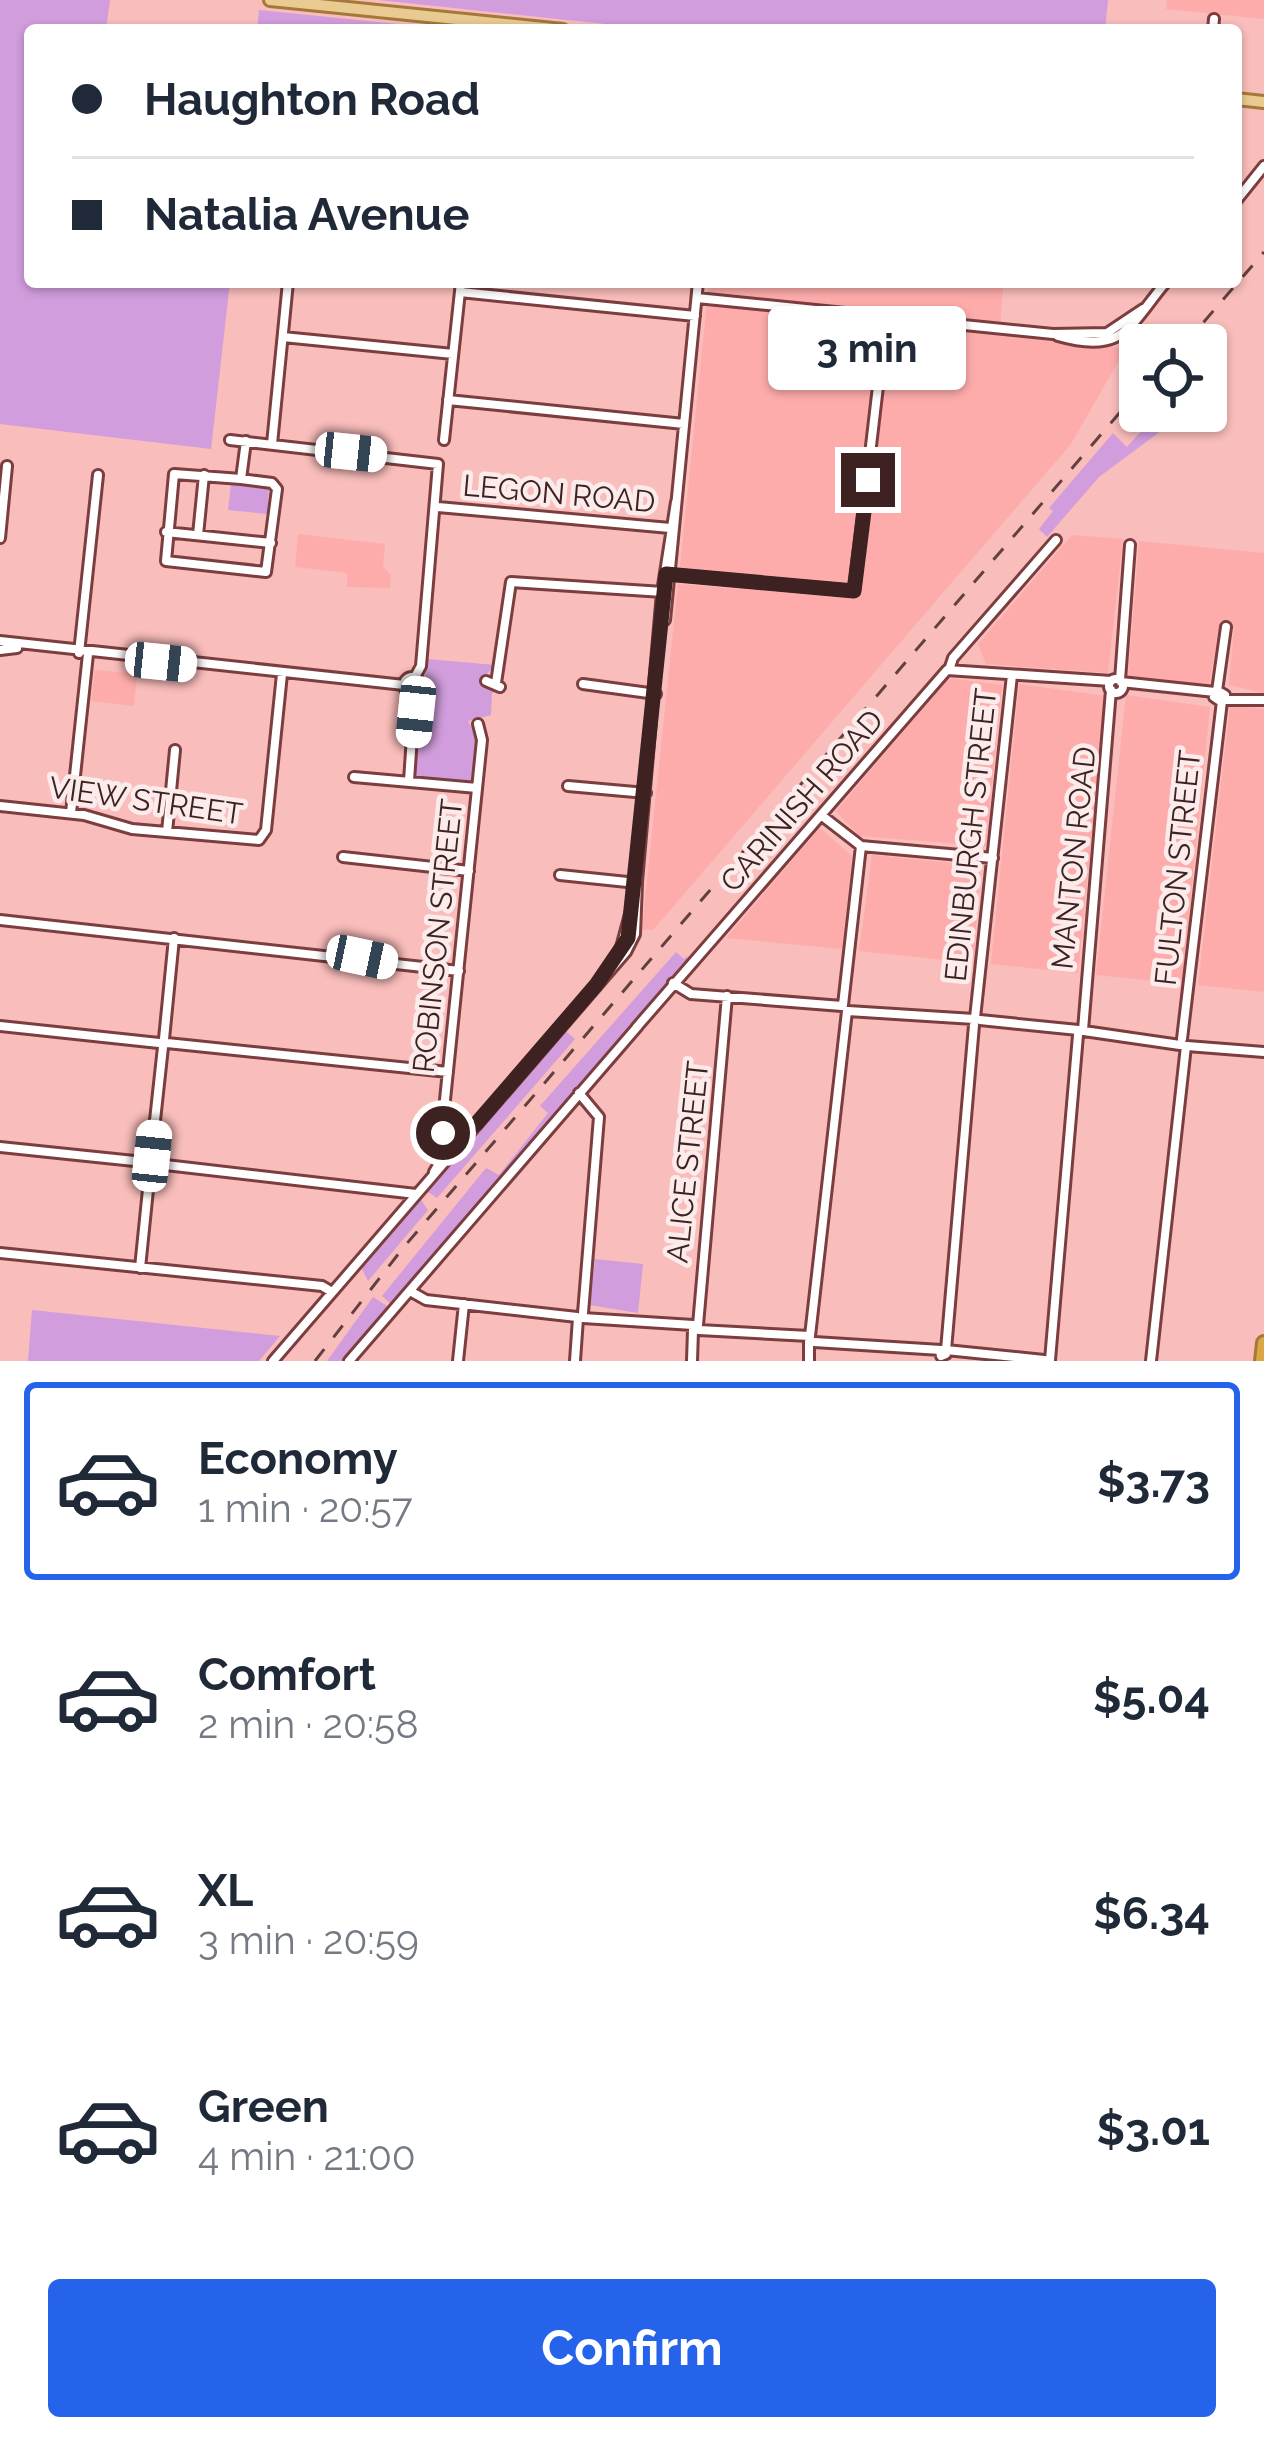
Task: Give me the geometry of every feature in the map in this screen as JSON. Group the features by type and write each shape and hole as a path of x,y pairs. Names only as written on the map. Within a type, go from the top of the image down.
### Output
{"highway":[{"path":"1262,1361 1264,1343"}],"main road":[{"path":"270,0 490,24"}],"street":[{"path":"1242,194 1262,170"},
{"path":"272,444 287,288"},
{"path":"444,440 460,288"},
{"path":"468,288 695,316"},
{"path":"273,1361 596,985 630,938 698,288"},
{"path":"697,298 1107,338 1161,288"},
{"path":"669,574 854,591 886,318"},
{"path":"283,337 453,354"},
{"path":"448,400 684,424"},
{"path":"230,440 431,460 440,466 421,666 416,677"},
{"path":"241,479 246,441"},
{"path":"0,538 8,466"},
{"path":"174,474 204,475 276,485 268,569 259,574 169,564 164,556 174,474"},
{"path":"71,813 98,475"},
{"path":"198,535 204,475"},
{"name":"LEGON ROAD","path":"438,507 673,529"},
{"path":"166,532 271,543"},
{"name":"CARINISH ROAD","path":"349,1361 949,670 1056,540"},
{"name":"MANTON ROAD","path":"1048,1361 1130,545"},
{"path":"494,684 511,581 666,593"},
{"name":"FULTON STREET","path":"1152,1359 1226,628"},
{"path":"0,645 404,685 416,692"},
{"name":"CARINISH ROAD","path":"960,670 966,647"},
{"path":"949,670 1264,700"},
{"name":"VIEW STREET","path":"0,806 254,841 264,836 282,674"},
{"name":"EDINBURGH STREET","path":"943,1354 1012,675"},
{"path":"404,685 407,678 416,677"},
{"path":"409,782 420,683 416,677"},
{"path":"583,684 656,694"},
{"name":"ROBINSON STREET","path":"455,1144 442,1132 482,740 478,722"},
{"path":"166,832 175,750"},
{"path":"354,776 477,788"},
{"path":"568,786 646,793"},
{"path":"821,815 861,846 993,858"},
{"path":"809,1360 861,846"},
{"path":"343,857 469,871"},
{"path":"560,875 637,883"},
{"path":"0,920 459,971"},
{"path":"140,1268 174,938"},
{"path":"677,983 696,993 730,997 1264,1052"},
{"name":"ALICE STREET","path":"692,1361 730,997"},
{"path":"0,1026 448,1072"},
{"path":"575,1361 599,1118 579,1093"},
{"path":"0,1147 416,1194"},
{"path":"0,1253 322,1286 332,1292"},
{"path":"413,1288 434,1300 464,1304 1048,1361"},
{"path":"458,1361 464,1304"}],"shaded area":[{"path":"0,0 110,0 107,24 24,24 24,288 229,288 211,449 0,424"},
{"path":"378,0 1108,0 1106,24 606,24"},
{"path":"1167,0 1264,0 1264,19 1166,9"},
{"path":"259,10 398,24 258,24"},
{"path":"708,288 1003,288 999,335 1119,347 1119,360 1071,444 653,930 642,929 678,584 844,597 680,567"},
{"path":"1140,432 1160,432 1099,477 1047,537 1039,529 1053,511 1049,508 1113,433 1127,447"},
{"path":"231,485 269,489 267,514 228,510"},
{"path":"298,534 385,544 383,567 391,575 390,588 347,587 347,573 295,567"},
{"path":"1072,535 1123,539 1108,673 986,664 978,644"},
{"path":"1139,541 1264,553 1264,693 1229,685 1234,629 1219,627 1209,686 1128,678"},
{"path":"427,659 495,665 483,678 484,685 499,691 492,693 491,715 468,721 478,741 470,783 415,776"},
{"path":"95,670 137,674 134,706 91,701"},
{"path":"949,678 1002,685 986,846 859,836 836,811"},
{"path":"1019,684 1106,696 1078,973 991,964"},
{"path":"1126,695 1210,707 1182,984 1096,975"},
{"path":"1230,705 1264,709 1264,992 1198,985"},
{"path":"820,828 852,856 842,949 726,938"},
{"path":"872,855 980,866 974,963 859,951"},
{"path":"676,952 684,959 687,956 688,962 392,1305 382,1296 486,1168 499,1175 548,1113 540,1106"},
{"path":"563,1029 575,1039 437,1198 425,1190"},
{"path":"419,1197 428,1210 368,1281 362,1269 355,1273"},
{"path":"595,1259 643,1264 638,1313 590,1305"},
{"path":"373,1297 390,1308 344,1361 327,1361"},
{"path":"32,1310 280,1336 259,1361 28,1361"}],"railway":[{"path":"1242,278 1264,252"},
{"path":"1202,324 1233,288"},
{"path":"315,1361 403,1248 1119,413"}],"route":[{"path":"443,1133 452,1142 476,1124 596,985 628,938 666,574 854,591 868,480"}]}
